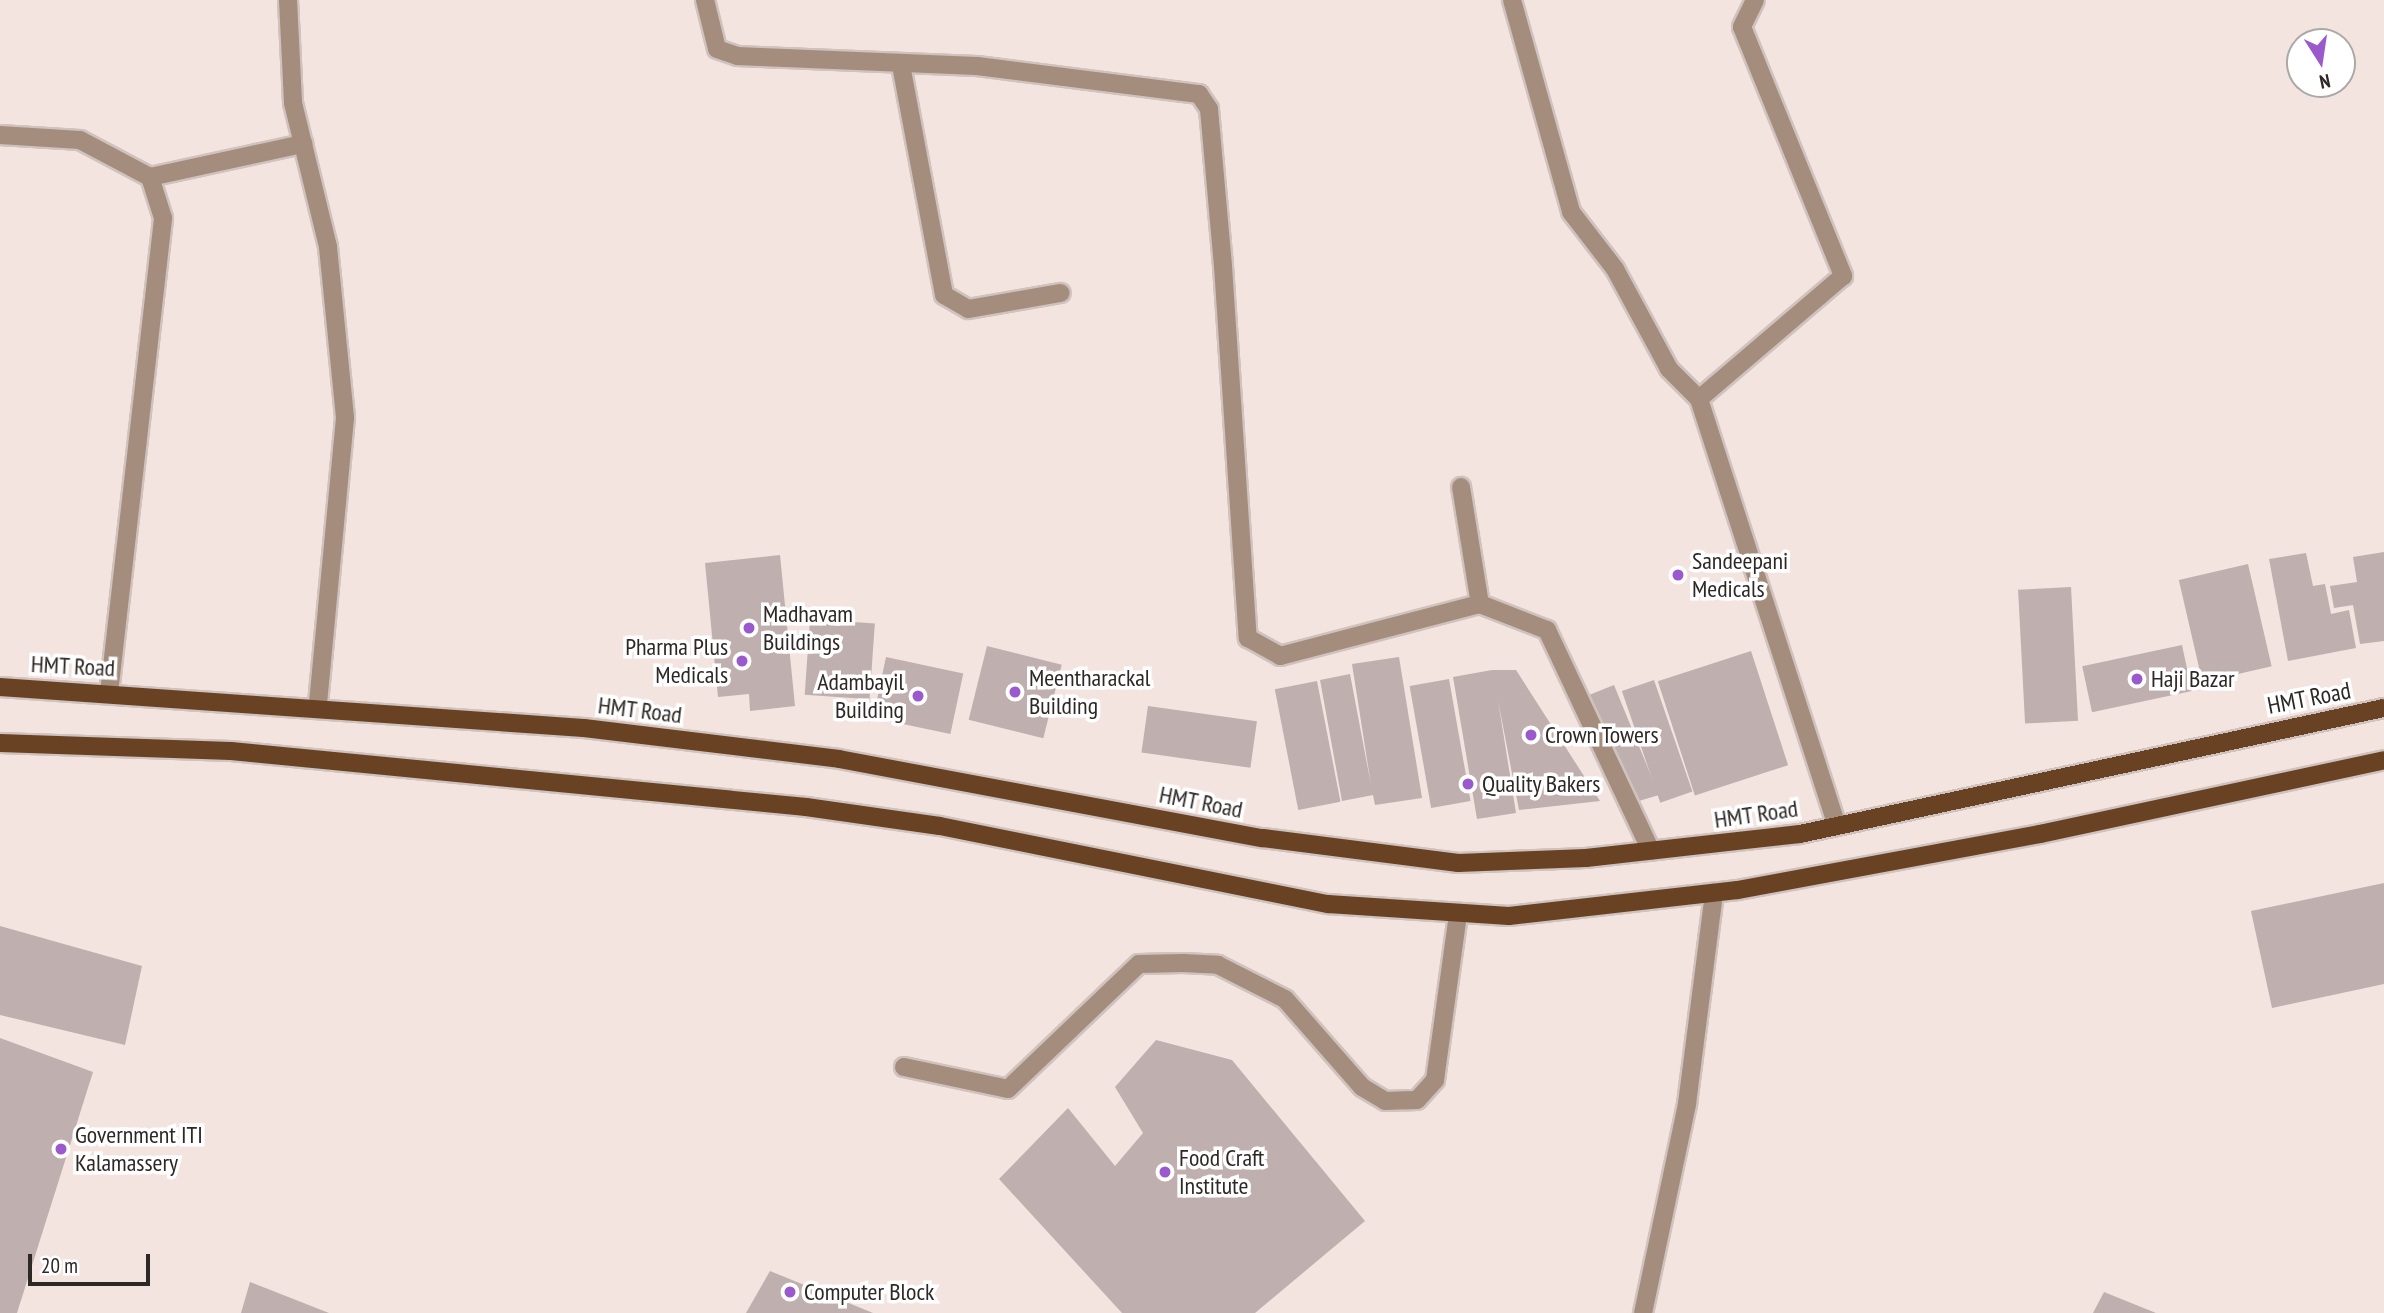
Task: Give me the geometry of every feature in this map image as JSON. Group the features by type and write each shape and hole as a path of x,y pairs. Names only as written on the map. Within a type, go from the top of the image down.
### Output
{"main road":[{"name":"HMT Road","path":"0,687 318,706 584,728 839,759 1378,855 1458,863 1651,851 1837,826 2384,708"},
{"path":"0,743 245,752 806,807 940,827 1328,904 1458,915 1584,911 1714,893 2040,834 2384,760"}],"street":[{"path":"288,0 293,103 328,247 345,418 318,706"},
{"path":"705,0 708,33 717,49 726,52 901,65 977,66 1186,89 1199,94 1209,109 1248,638 1280,656 1480,604 1547,630 1651,851"},
{"path":"1513,0 1571,212 1615,269 1669,369 1699,399 1837,826"},
{"path":"1699,399 1843,276 1742,27 1755,0"},
{"path":"901,65 944,296 968,309 1061,293"},
{"path":"0,135 80,140 150,177 303,144"},
{"path":"109,693 163,218 150,177"},
{"path":"1461,487 1480,604"},
{"path":"1643,1313 1687,1104 1714,893"},
{"path":"904,1067 1008,1089 1139,964 1194,963 1218,965 1285,999 1363,1087 1385,1101 1417,1100 1435,1080 1458,915"}],"building":[{"path":"2384,552 2384,641 2360,644 2353,605 2334,608 2330,586 2357,582 2353,557"},
{"path":"2306,553 2313,586 2325,584 2331,614 2349,610 2356,648 2288,661 2269,559"},
{"name":"Madhavam Buildings","path":"780,555 795,706 750,711 749,694 718,697 705,563"},
{"path":"2248,564 2272,666 2202,682 2179,580"},
{"path":"2071,587 2078,721 2025,724 2018,590"},
{"path":"810,619 875,624 870,699 805,695"},
{"name":"Haji Bazar","path":"2182,645 2192,691 2092,712 2082,666"},
{"name":"Meentharackal Building","path":"987,646 1062,665 1043,738 969,720"},
{"path":"1751,651 1788,765 1695,795 1658,681"},
{"name":"Adambayil Building","path":"886,657 963,673 950,734 873,718"},
{"path":"1399,657 1422,798 1375,805 1373,795 1342,801 1320,680 1350,674 1371,785 1352,664"},
{"path":"1492,670 1516,670 1600,801 1519,810 1498,700 1516,813 1477,819 1453,677"},
{"path":"1449,679 1471,801 1431,808 1410,686"},
{"path":"1654,680 1692,792 1660,803 1622,691"},
{"path":"1317,681 1340,802 1298,810 1275,689"},
{"path":"1614,685 1659,795 1632,803 1584,697"},
{"path":"1148,706 1257,721 1250,768 1141,753"},
{"path":"2384,883 2384,984 2272,1008 2251,911"},
{"path":"0,926 142,966 125,1045 0,1015"},
{"path":"0,1038 93,1072 17,1313 0,1313"},
{"name":"Food Craft Institute","path":"1156,1040 1232,1060 1365,1221 1255,1313 1122,1313 999,1179 1068,1108 1115,1166 1143,1133 1115,1087"},
{"name":"Computer Block","path":"770,1271 873,1313 746,1313"},
{"path":"250,1282 329,1313 241,1313"},
{"path":"2104,1292 2156,1313 2093,1313"}],"place":[{"name":"Sandeepani Medicals","path":"1678,575"},
{"name":"Madhavam Buildings","path":"749,628"},
{"name":"Pharma Plus Medicals","path":"742,661"},
{"name":"Haji Bazar","path":"2137,679"},
{"name":"Meentharackal Building","path":"1015,692"},
{"name":"Adambayil Building","path":"918,696"},
{"name":"Crown Towers","path":"1531,735"},
{"name":"Quality Bakers","path":"1468,784"},
{"name":"Government ITI Kalamassery","path":"61,1149"},
{"name":"Food Craft Institute","path":"1165,1172"},
{"name":"Computer Block","path":"790,1292"}]}
